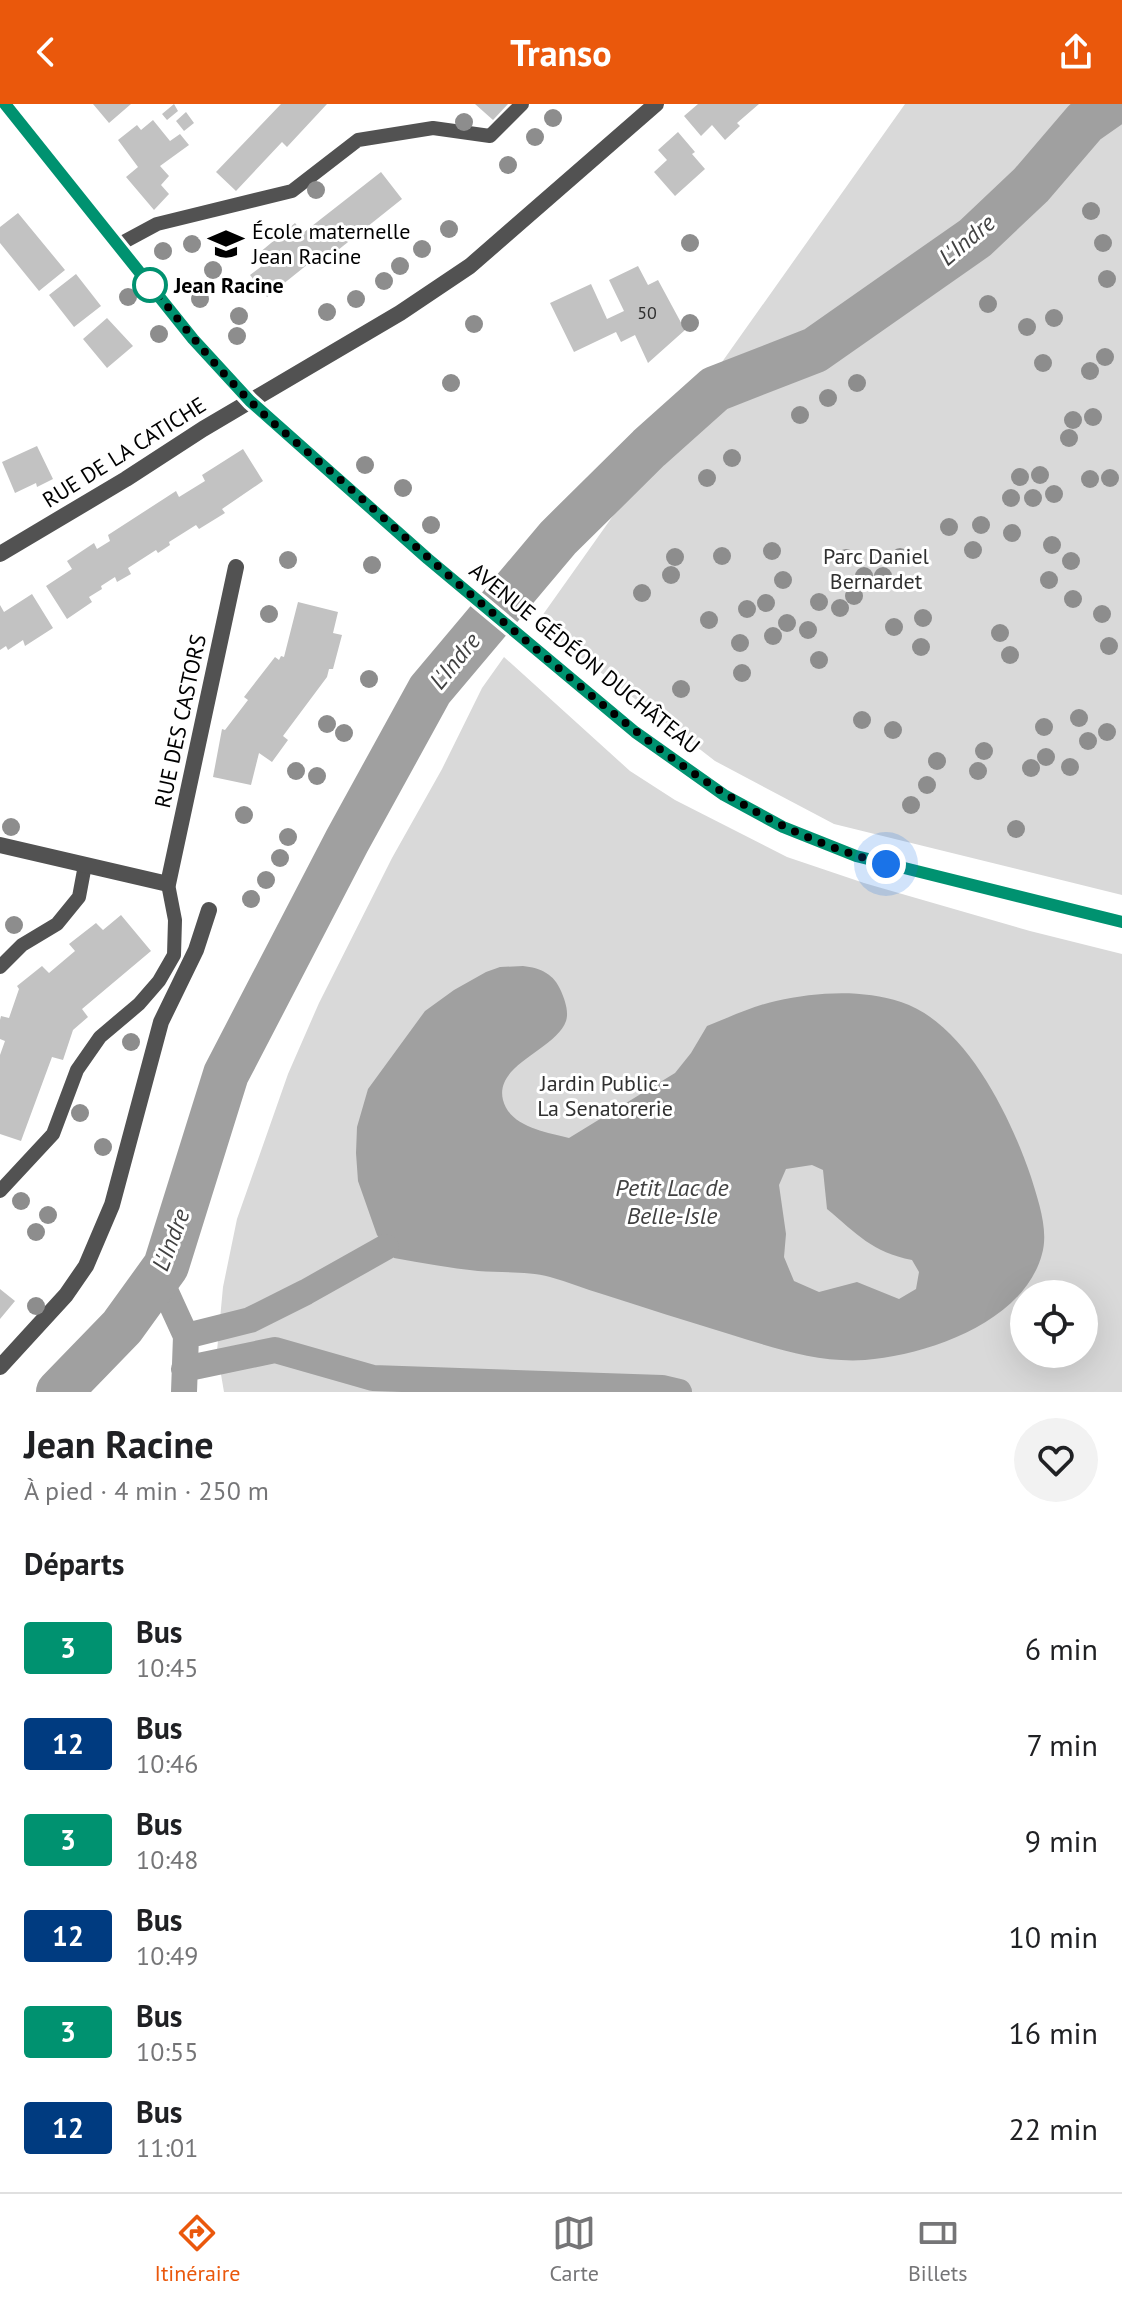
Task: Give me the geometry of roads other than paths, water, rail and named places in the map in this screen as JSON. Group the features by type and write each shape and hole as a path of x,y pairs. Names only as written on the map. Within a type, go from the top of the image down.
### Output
{"street":[{"name":"AVENUE GÉDÉON DUCHÂTEAU","path":"5,104 193,339 250,401 428,559 635,732 724,795 783,827 856,856 1122,922"},
{"name":"RUE DE LA CATICHE","path":"0,554 400,313 470,266 656,104"},
{"name":"RUE DES CASTORS","path":"168,884 236,567"},
{"path":"0,845 168,884"},
{"path":"0,1367 66,1295 86,1266 112,1205 161,1022 196,950 209,910"}],"lane":[{"path":"118,245 157,224 292,191 358,140 433,128 490,136 522,104"},
{"path":"0,967 22,945 57,924 79,897 85,865"},
{"path":"0,1191 53,1134 77,1070 100,1037 139,1004 159,981 174,955 175,920 168,884"}],"water":[{"name":"Petit Lac de Belle-Isle","path":"500,967 536,968 551,976 558,985 567,1010 566,1021 551,1041 516,1067 508,1077 503,1087 503,1100 507,1109 521,1122 569,1138 675,1073 707,1026 750,1009 776,1001 839,993 886,998 924,1013 946,1030 983,1075 1022,1153 1039,1205 1044,1235 1042,1254 1032,1278 1010,1280 1010,1304 970,1331 917,1351 890,1357 848,1360 813,1357 779,1349 542,1275 468,1270 394,1258 377,1235 358,1181 357,1127 368,1089 425,1011 486,972","holes":["812,1165 823,1170 827,1209 875,1247 912,1260 919,1272 916,1289 899,1299 857,1282 819,1292 794,1281 784,1257 786,1234 779,1185 786,1169"]}],"waterway":[{"name":"L'Indre","path":"59,1392 122,1327 166,1266 226,1074 347,841 430,690 558,538 649,448 715,389 815,350 975,238 1031,185 1085,122 1111,104"},
{"path":"186,1336 250,1320 386,1247"},
{"path":"159,1277 186,1336 184,1392"},
{"path":"184,1369 275,1350 373,1378 662,1388 679,1392"}],"place":[{"name":"École maternelle Jean Racine","path":"226,244"},
{"name":"Jean Racine","path":"150,285"}],"park label":[{"name":"Parc Daniel Bernardet","path":"876,568"},
{"name":"Jardin Public - La Senatorerie","path":"605,1096"}]}
